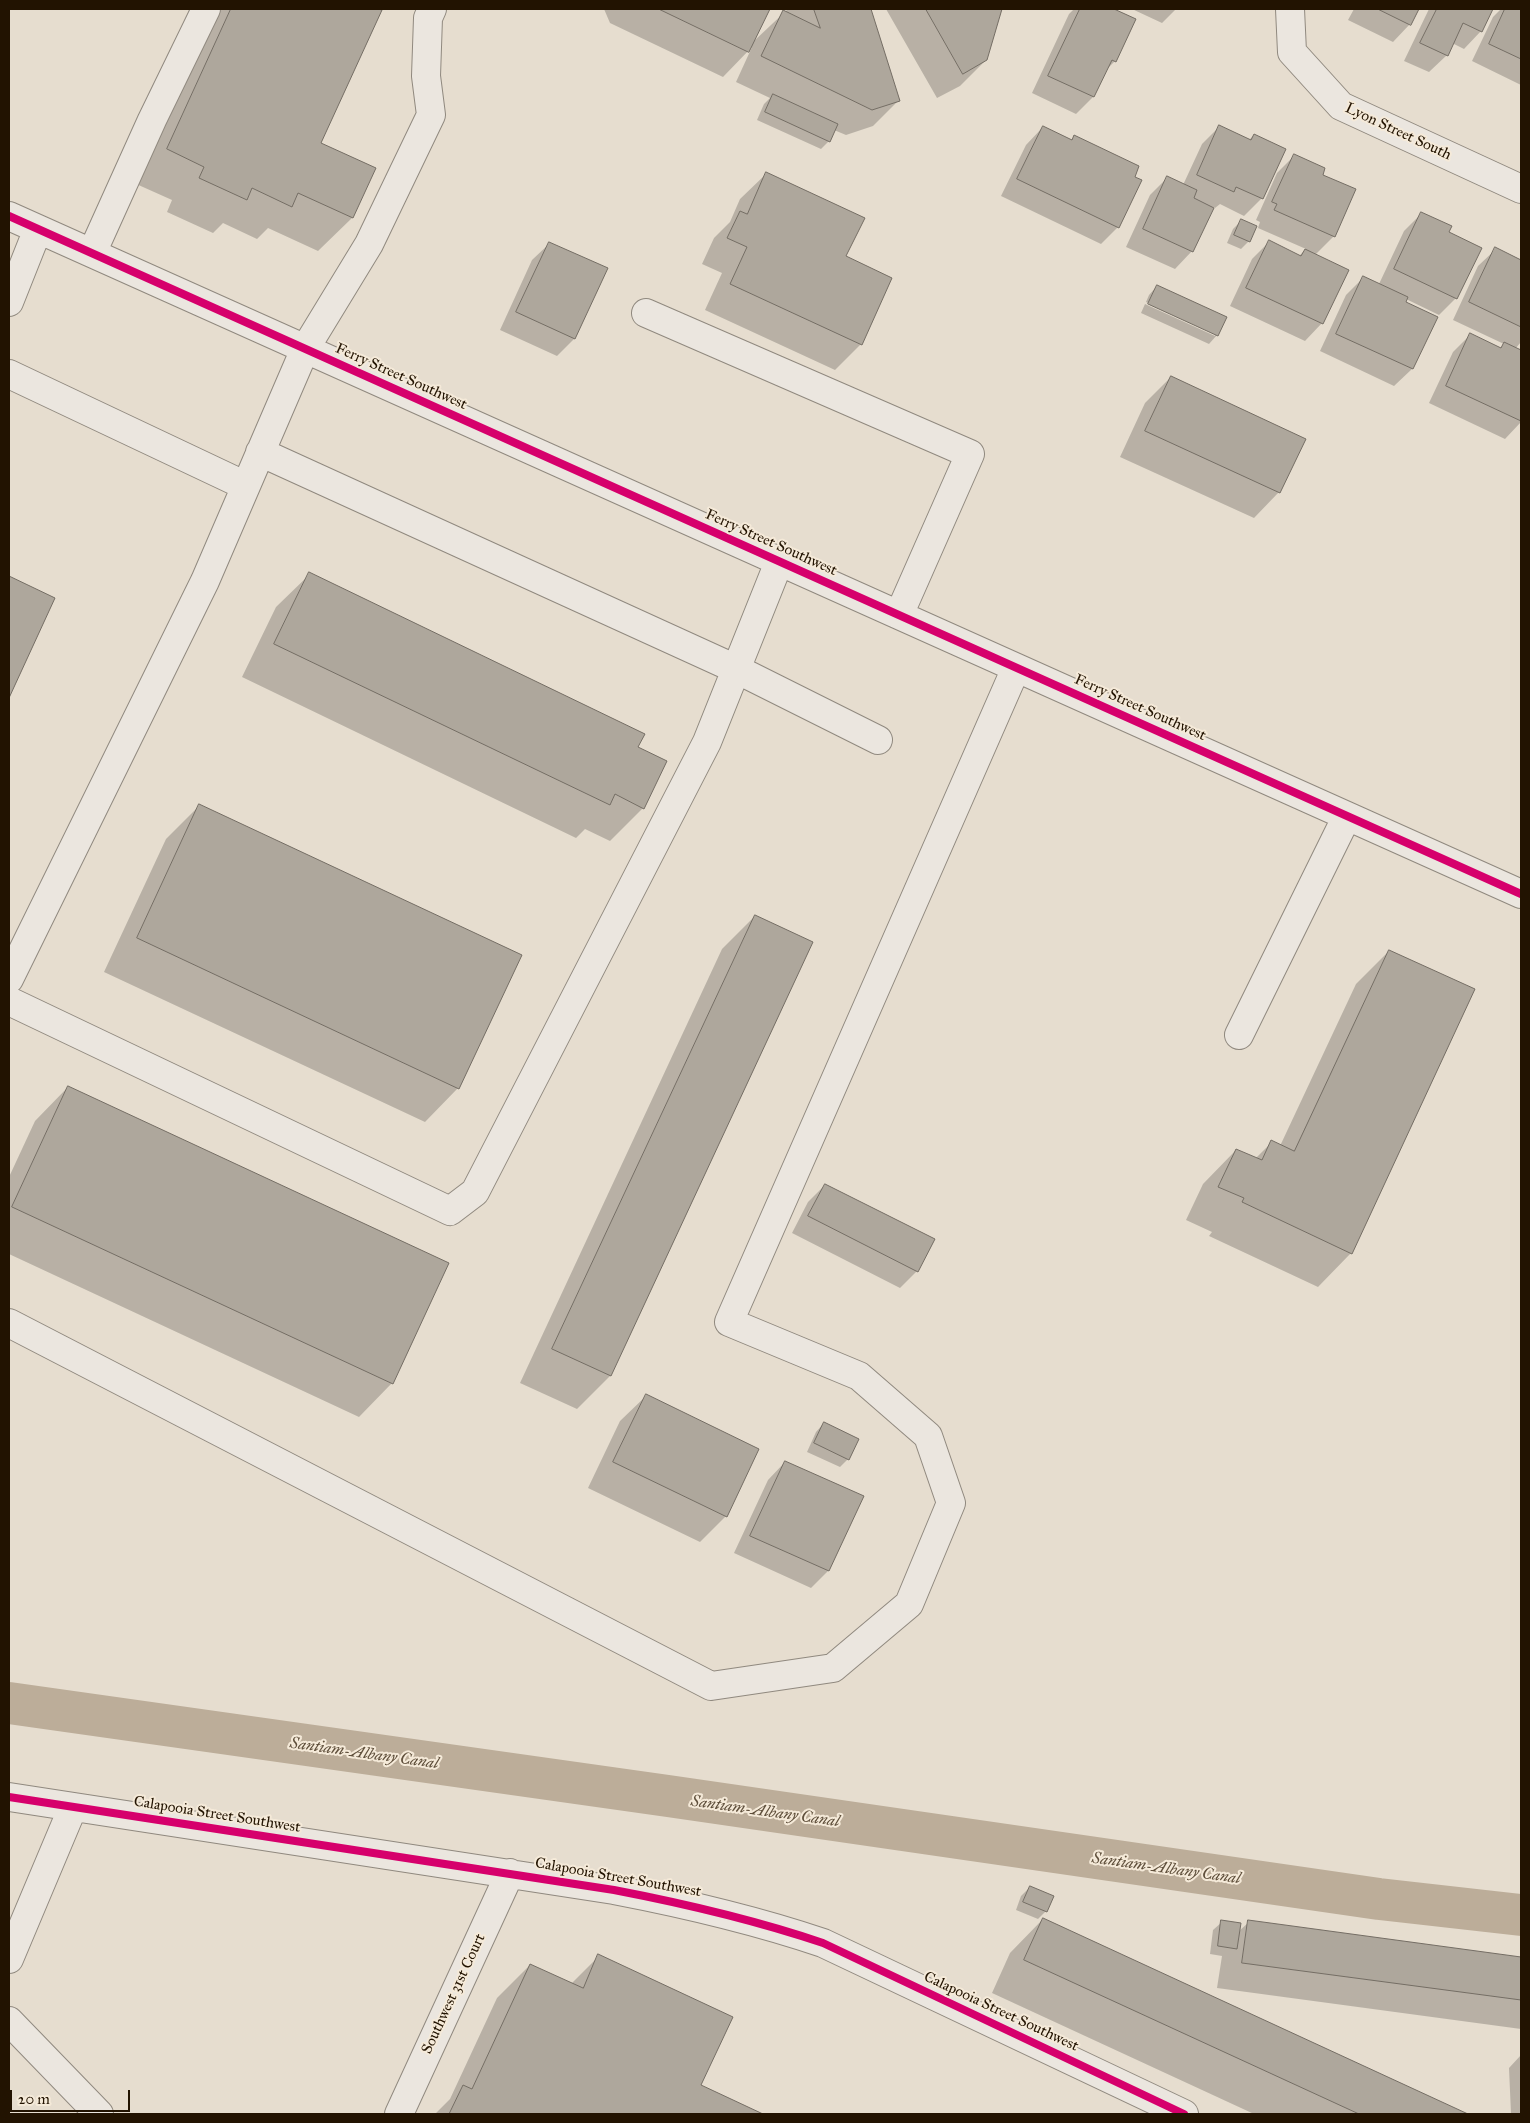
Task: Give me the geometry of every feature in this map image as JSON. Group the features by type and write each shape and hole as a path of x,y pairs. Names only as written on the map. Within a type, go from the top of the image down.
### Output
{"street":[{"path":"92,254 152,120 206,9"},
{"path":"9,979 205,581 304,349 369,244 431,115 426,76 428,18 432,9"},
{"name":"Lyon Street South","path":"1290,9 1292,52 1341,106 1521,188"},
{"name":"Ferry Street Southwest","path":"9,216 1521,894"},
{"path":"9,302 38,229"},
{"path":"646,313 970,454 899,615"},
{"path":"9,374 246,486"},
{"path":"260,452 736,669 878,740"},
{"path":"9,1001 450,1211 475,1192 707,742 779,562"},
{"path":"9,1323 711,1686 834,1668 909,1604 951,1503 928,1436 859,1376 729,1322 1016,668"},
{"path":"1239,1035 1347,816"},
{"name":"Calapooia Street Southwest","path":"9,1797 614,1890 696,1906 764,1923 823,1943 1184,2114"},
{"path":"9,1959 73,1807"},
{"name":"Southwest 31st Court","path":"399,2114 510,1873"},
{"path":"9,2021 99,2114"}],"building":[{"path":"231,9 382,10 321,143 376,168 353,218 298,193 292,207 252,188 247,200 199,178 204,167 167,149"},
{"path":"659,9 770,9 749,52"},
{"path":"814,9 871,9 900,101 872,110 761,56 783,10 820,28"},
{"path":"926,9 1002,9 987,60 963,74"},
{"path":"1080,9 1114,9 1136,19 1116,62 1112,60 1094,97 1048,76"},
{"path":"1378,9 1419,9 1411,25"},
{"path":"1437,9 1493,9 1482,32 1463,23 1448,56 1420,43"},
{"path":"1505,9 1521,9 1521,59 1489,44"},
{"path":"773,94 838,124 830,142 765,112"},
{"path":"1219,125 1251,140 1254,134 1286,149 1263,199 1236,187 1234,192 1197,175"},
{"path":"1043,126 1072,140 1074,135 1139,166 1135,177 1142,180 1119,228 1017,179"},
{"path":"1294,154 1325,168 1323,175 1356,189 1335,237 1274,210 1277,204 1272,202"},
{"path":"766,172 865,218 846,256 892,278 862,345 730,284 747,247 727,238 740,211 747,214"},
{"path":"1167,176 1197,190 1194,198 1214,208 1193,252 1143,229"},
{"path":"1421,212 1452,226 1449,232 1482,248 1457,299 1394,269"},
{"path":"1241,219 1257,226 1250,242 1234,235"},
{"path":"1269,240 1301,256 1305,249 1349,270 1323,324 1246,288"},
{"path":"549,242 608,268 575,339 516,312"},
{"path":"1495,247 1521,260 1521,327 1469,302"},
{"path":"1363,276 1408,297 1406,302 1438,317 1413,369 1336,334"},
{"path":"1157,285 1227,317 1218,336 1148,304"},
{"path":"1470,333 1501,348 1504,342 1521,350 1521,421 1446,386"},
{"path":"1171,376 1306,439 1280,493 1145,431"},
{"path":"309,572 645,734 638,747 667,761 644,809 615,794 610,805 274,644"},
{"path":"9,576 55,598 9,698"},
{"path":"199,804 522,955 459,1089 137,938"},
{"path":"755,915 813,942 611,1376 552,1349"},
{"path":"1389,950 1475,989 1352,1254 1242,1202 1244,1198 1218,1187 1236,1149 1262,1160 1271,1140 1294,1151"},
{"path":"68,1086 449,1263 393,1384 12,1207"},
{"path":"825,1184 935,1239 918,1272 808,1216"},
{"path":"646,1394 759,1449 727,1517 613,1462"},
{"path":"824,1422 859,1439 849,1460 814,1443"},
{"path":"785,1461 864,1496 829,1571 750,1536"},
{"path":"1030,1886 1054,1896 1047,1912 1023,1902"},
{"path":"1043,1918 1468,2114 1359,2114 1024,1960"},
{"path":"1221,1920 1241,1923 1237,1949 1218,1946"},
{"path":"1248,1920 1521,1957 1521,2000 1242,1963"},
{"path":"598,1954 733,2017 701,2085 763,2114 449,2114 463,2085 472,2089 530,1964 583,1988"}],"waterway":[{"name":"Santiam-Albany Canal","path":"9,1703 1379,1899 1521,1915"}],"cycle path":[{"path":"9,216 1521,894"},
{"path":"9,1797 614,1890 745,1919 823,1943 1184,2114"}]}
